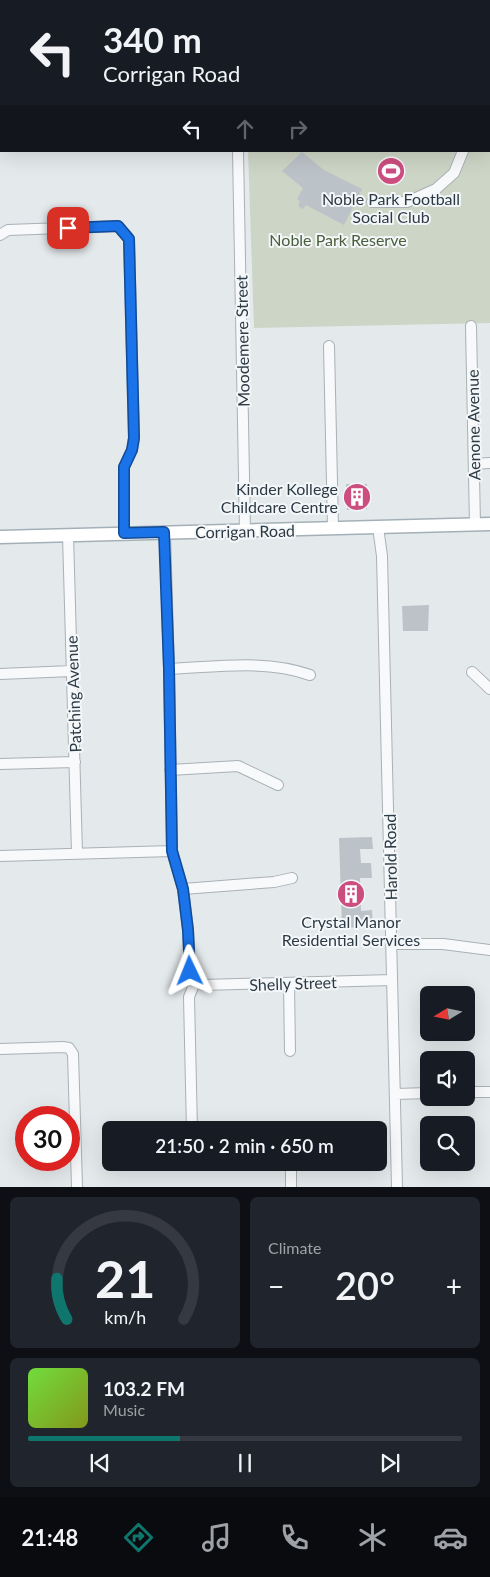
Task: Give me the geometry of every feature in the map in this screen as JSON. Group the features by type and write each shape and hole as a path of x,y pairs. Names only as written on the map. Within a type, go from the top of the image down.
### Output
{"main road":[{"name":"Corrigan Road","path":"0,537 490,524"}],"street":[{"name":"Moodemere Street","path":"238,152 245,531"},
{"path":"372,202 407,202 436,189 454,173 463,152"},
{"path":"0,235 8,230 118,226 129,239 134,438 132,450 124,467 124,533"},
{"name":"Aenone Avenue","path":"471,326 475,525"},
{"path":"329,346 333,528"},
{"path":"474,464 490,464"},
{"name":"Harold Road","path":"382,527 397,1187"},
{"path":"164,532 169,669 172,851 183,889 188,930 190,976 195,982 189,997 192,1121"},
{"name":"Patching Avenue","path":"68,535 77,854"},
{"path":"169,669 260,666 281,667 310,675"},
{"path":"0,674 72,671"},
{"path":"472,672 490,690"},
{"path":"0,764 75,762"},
{"path":"170,770 238,766 278,785"},
{"path":"0,856 172,851"},
{"path":"183,889 274,882 292,878"},
{"path":"392,944 443,944 490,950"},
{"name":"Shelly Street","path":"195,982 203,985 392,980"},
{"path":"289,983 290,1051"},
{"path":"0,1049 63,1047 71,1050 75,1058 77,1187"},
{"path":"475,1092 490,1092"},
{"path":"395,1094 420,1093"},
{"path":"291,1171 291,1187"}],"green space":[{"name":"Noble Park Reserve","path":"248,152 490,152 490,323 254,328"}],"building":[{"path":"302,152 324,170 362,189 344,225 306,205 303,209 298,206 300,201 297,199 303,188 282,171"},
{"name":"Kinder Kollege Childcare Centre","path":"346,484 367,484 367,509 347,510"},
{"path":"429,605 428,631 403,631 402,606"},
{"name":"Crystal Manor Residential Services","path":"372,837 373,849 360,849 361,863 371,863 372,878 360,878 361,911 372,910 373,927 342,928 339,838"}],"place":[{"name":"Noble Park Football Social Club","path":"391,171"},
{"name":"Kinder Kollege Childcare Centre","path":"357,497"},
{"name":"Crystal Manor Residential Services","path":"351,894"}],"route":[{"path":"68,228 118,226 129,239 134,438 132,450 124,467 124,533 164,532 169,669 172,851 183,889 190,971"}]}
